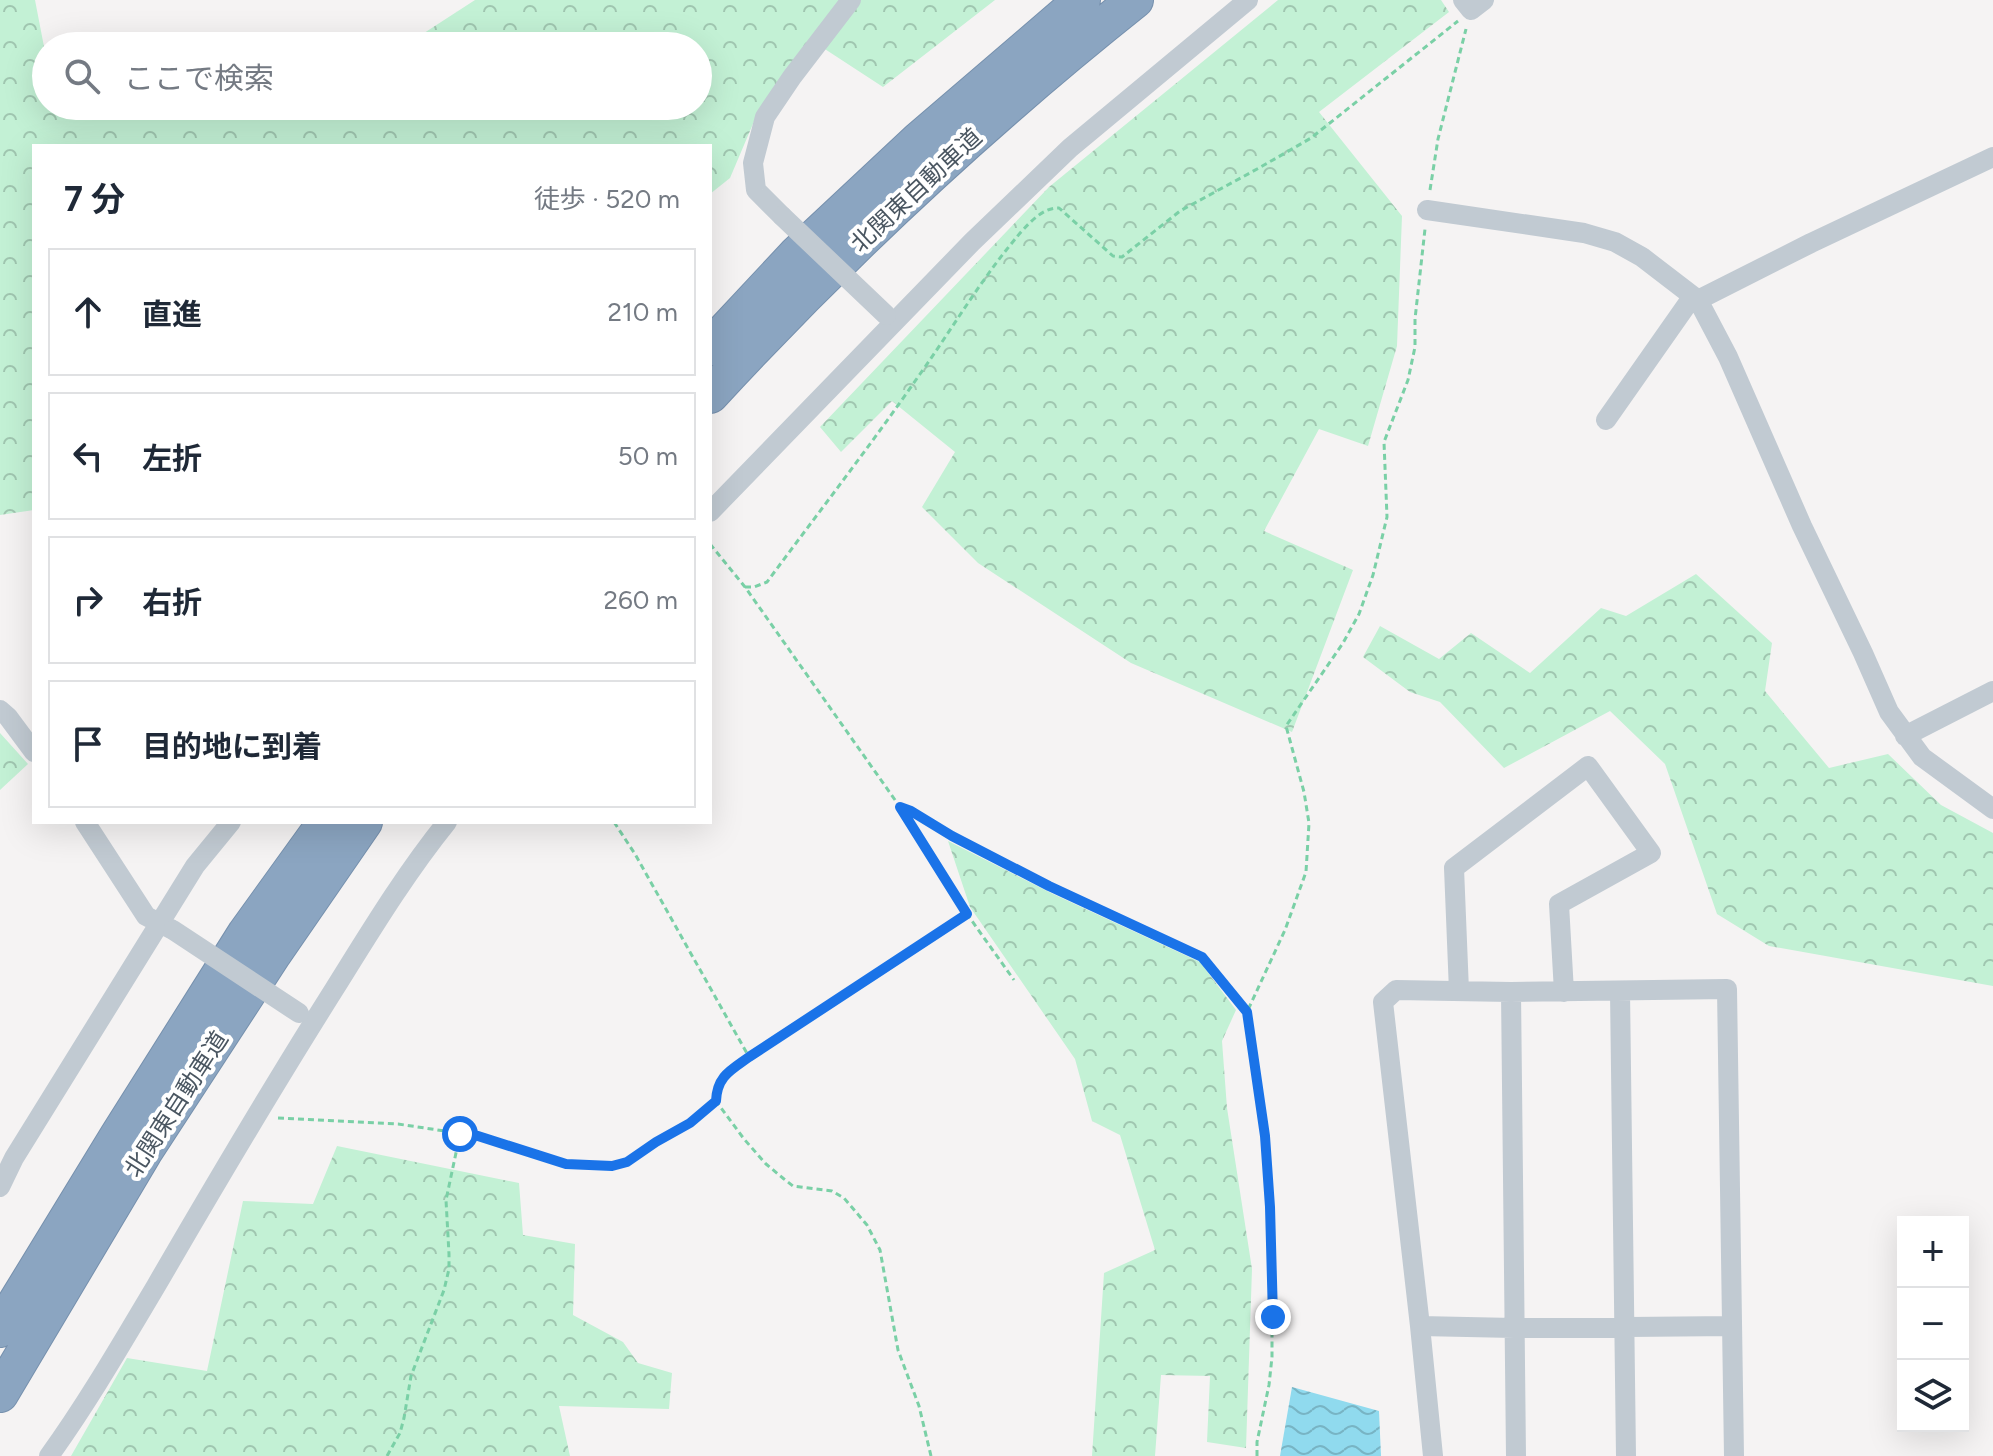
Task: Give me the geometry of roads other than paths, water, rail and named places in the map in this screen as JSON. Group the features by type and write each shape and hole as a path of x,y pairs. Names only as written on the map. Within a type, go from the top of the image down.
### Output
{"highway":[{"name":"北関東自動車道","path":"712,345 796,255 907,150 1082,0"},
{"name":"北関東自動車道","path":"712,393 819,280 942,163 1135,0"},
{"name":"北関東自動車道","path":"0,1329 246,933 325,824"},
{"name":"北関東自動車道","path":"0,1394 144,1152 273,954 363,824"}],"street":[{"path":"851,0 765,117 753,163 756,190 890,319"},
{"path":"712,510 890,319 1070,148 1248,0"},
{"path":"1606,420 1696,298 1993,157"},
{"path":"1427,210 1584,233 1615,242 1642,257 1696,298 1728,357 1802,526 1889,712 1922,757 1993,809"},
{"path":"1905,736 1993,691"},
{"path":"0,710 32,749"},
{"path":"1459,991 1454,868 1588,766 1651,853 1559,904 1564,992"},
{"path":"86,824 146,916 306,1017"},
{"path":"0,1187 14,1158 120,989 166,926 195,866 229,824"},
{"path":"49,1456 120,1346 255,1117 306,1017 445,824"},
{"path":"1433,1456 1383,1002 1396,990 1564,992 1727,989 1734,1456"},
{"path":"1620,991 1626,1456"},
{"path":"1511,992 1516,1456"},
{"path":"1420,1326 1732,1326"}],"water":[{"path":"1292,1387 1379,1411 1381,1456 1280,1456"}]}
